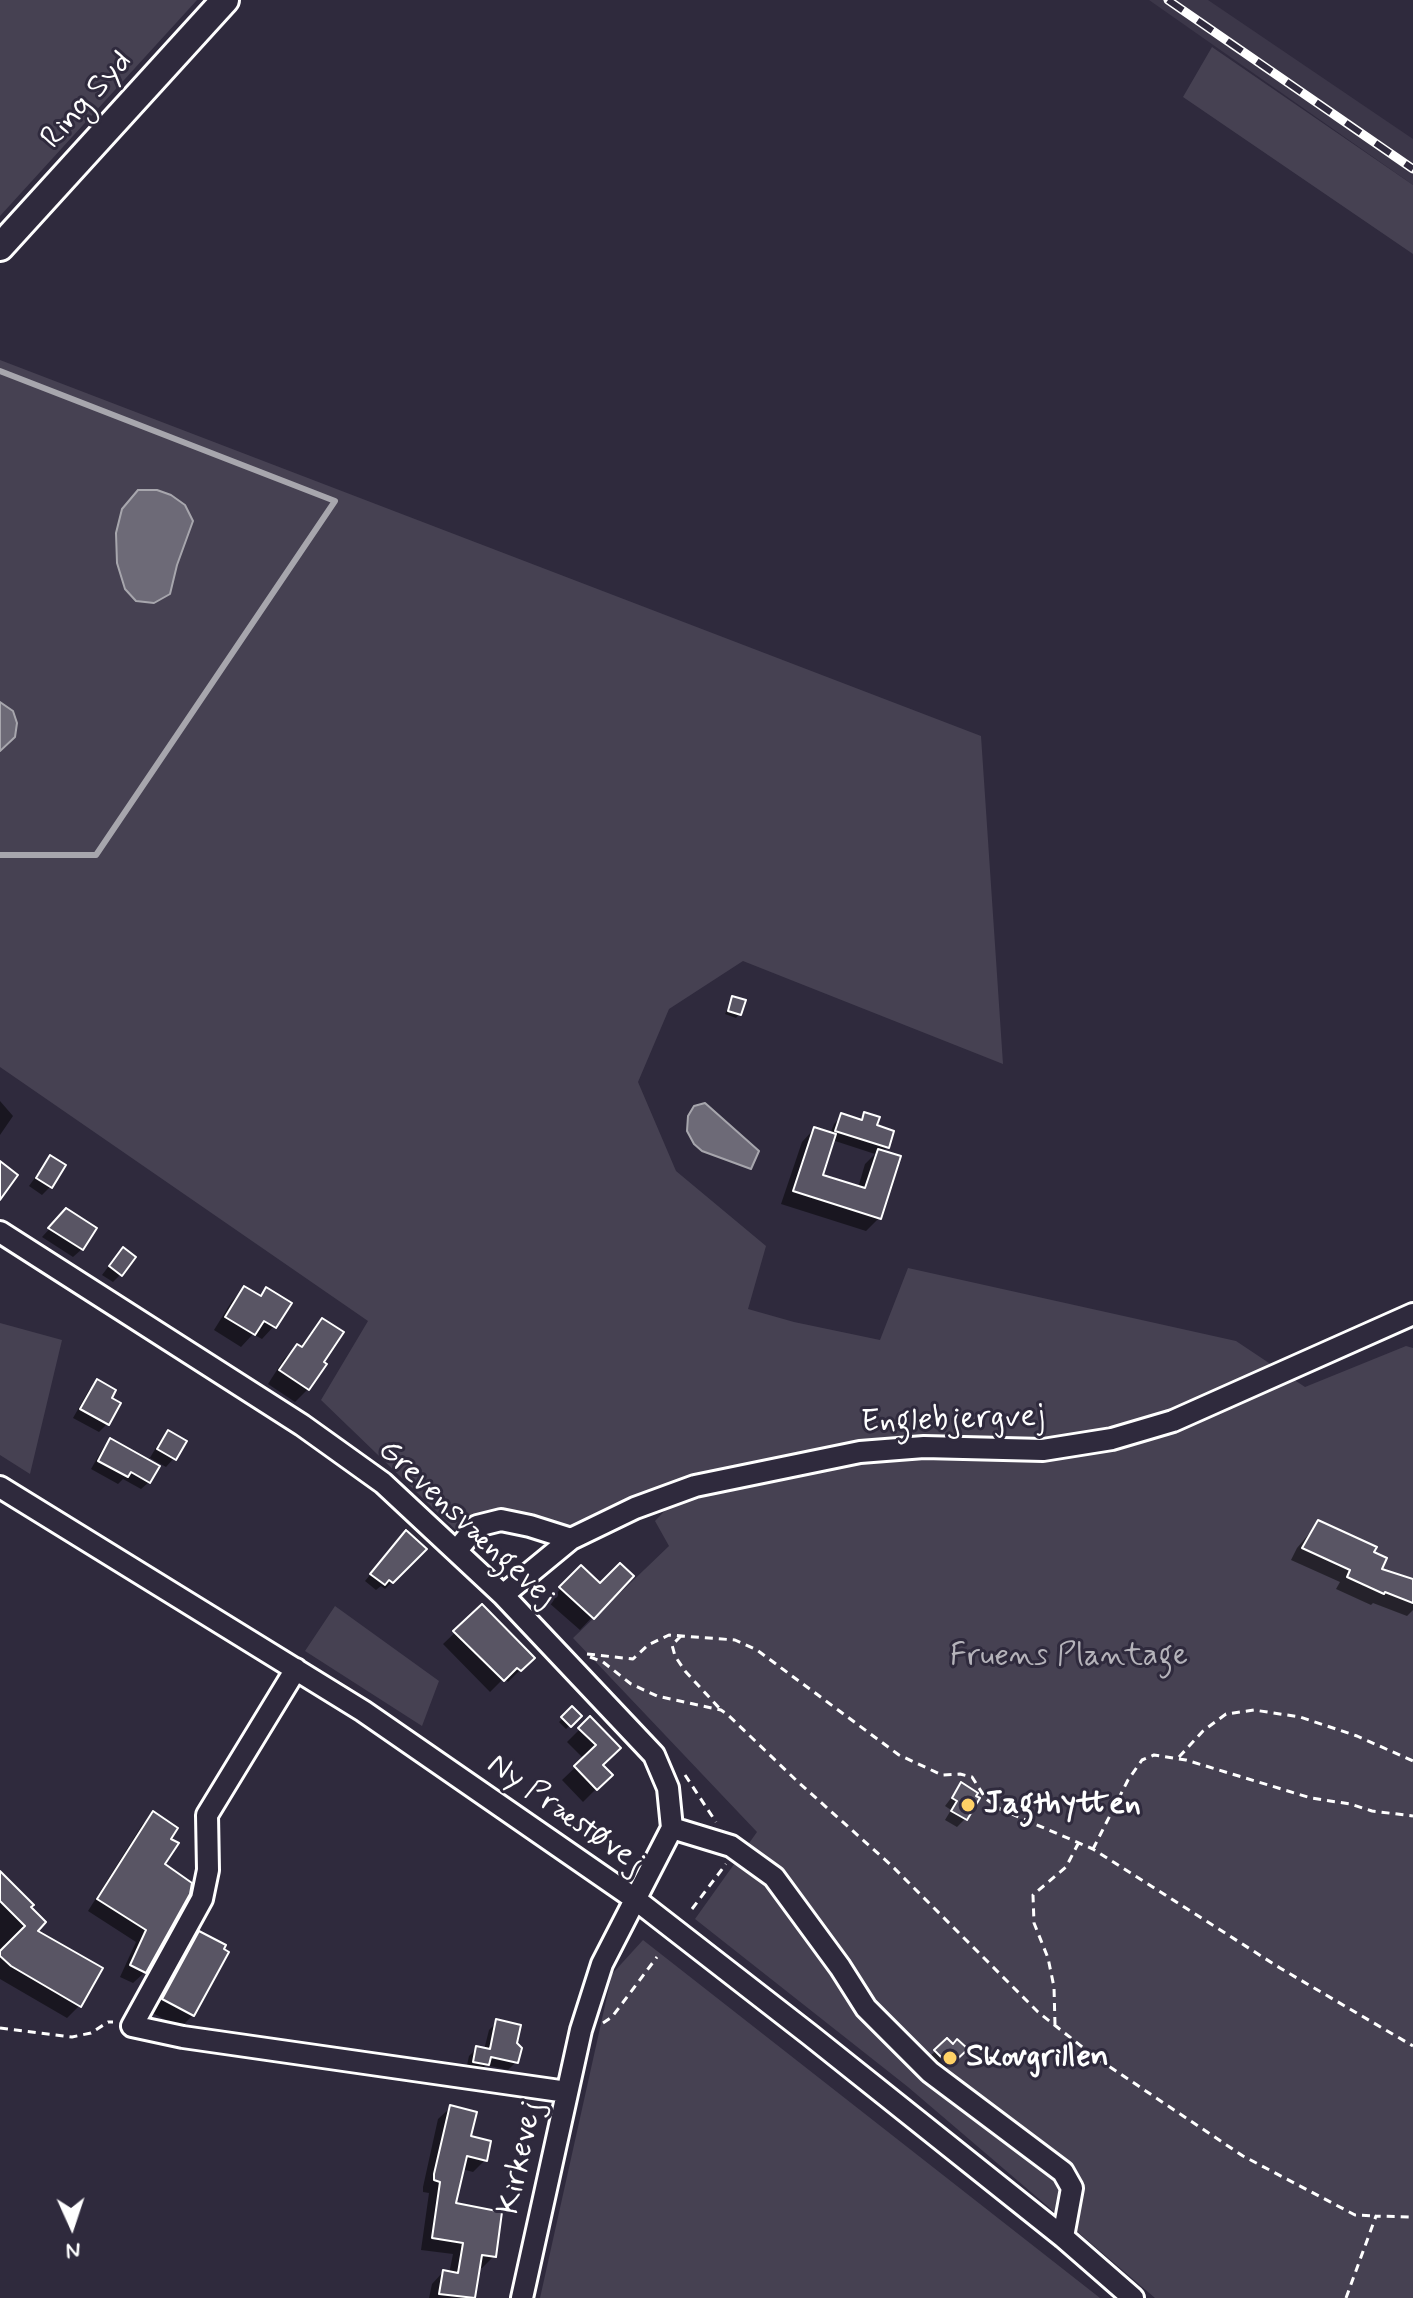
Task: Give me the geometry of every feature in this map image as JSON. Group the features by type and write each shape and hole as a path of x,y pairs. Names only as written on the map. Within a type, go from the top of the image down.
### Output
{"main road":[{"name":"Ring Syd","path":"0,247 225,0"}],"street":[{"name":"Grevensvængevej","path":"0,1232 302,1425 383,1483 503,1595 654,1755 668,1788 672,1828"},
{"name":"Englebjergvej","path":"503,1595 571,1539 635,1508 695,1486 860,1452 924,1447 1043,1450 1112,1439 1173,1421 1413,1314"},
{"name":"Ny Præstøvej","path":"0,1487 363,1711 635,1899 1063,2237 1133,2298"},
{"path":"457,1550 477,1526 501,1520 571,1539"},
{"path":"296,1669 207,1815 208,1870 202,1899 132,2026 183,2037 567,2092"},
{"path":"635,1899 672,1828"},
{"name":"Ny Præstøvej","path":"672,1828 731,1846 774,1877 866,2008 930,2072 1063,2172 1072,2188 1063,2237"},
{"name":"Kirkevej","path":"522,2298 581,2030 602,1964 635,1899"}],"path":[{"path":"721,1710 657,1696 631,1684 603,1662 576,1652 633,1659 648,1645 669,1635 735,1640 757,1650 899,1755 942,1775 972,1777 986,1799 1019,1818 1093,1849 1280,1968 1413,2046"},
{"path":"681,1636 672,1645 675,1656 721,1710 892,1866 957,1934 1055,2025 1106,2065 1243,2156 1355,2215 1413,2217"},
{"path":"1178,1758 1203,1731 1226,1714 1254,1710 1300,1717 1357,1736 1413,1761"},
{"path":"1093,1849 1128,1780 1142,1760 1154,1755 1178,1758 1311,1798 1413,1816"},
{"path":"1055,2025 1054,1987 1048,1958 1034,1923 1033,1895 1066,1867 1078,1844"},
{"path":"581,2030 598,2027 612,2017 657,1957"},
{"path":"0,2028 72,2037 91,2033 108,2022 132,2026"},
{"path":"1346,2298 1376,2216"}],"shaded area":[{"path":"1149,0 1208,0 1413,139 1413,185"},
{"path":"138,490 157,490 171,495 185,505 193,521 170,594 154,603 136,601 125,589 117,563 116,533 122,509"},
{"path":"0,702 13,711 17,723 15,737 0,751"},
{"path":"705,1103 759,1151 751,1169 702,1151 694,1144 687,1131 688,1116 694,1106"}],"green space":[{"path":"0,0 197,0 0,216"},
{"path":"1212,47 1413,185 1413,254 1183,97"},
{"name":"Fruens Plantage","path":"0,360 981,736 1003,1064 743,961 669,1009 638,1082 676,1171 766,1246 748,1309 880,1340 908,1268 1236,1341 1305,1387 1406,1346 1413,1348 1413,2298 1155,2298 908,2087 695,1919 757,1832 573,1638 669,1546 655,1521 697,1477 573,1530 505,1513 461,1535 321,1400 368,1321 0,1067"},
{"path":"0,1323 62,1340 30,1474 0,1455"},
{"path":"335,1606 439,1681 422,1726 305,1651"},
{"path":"643,1940 1100,2298 540,2298 612,1974"}],"building":[{"path":"732,996 746,1000 741,1015 728,1011"},
{"path":"864,1112 880,1117 877,1125 894,1131 889,1148 835,1131 841,1113 862,1120"},
{"path":"814,1127 836,1134 823,1175 865,1188 878,1149 901,1156 881,1219 793,1191"},
{"path":"50,1155 66,1165 52,1188 36,1178"},
{"path":"0,1161 18,1175 0,1200"},
{"path":"66,1208 97,1228 83,1250 48,1228"},
{"path":"123,1247 136,1257 122,1276 109,1266"},
{"path":"244,1286 261,1296 266,1287 292,1303 276,1328 264,1321 255,1335 225,1317"},
{"path":"322,1318 344,1332 309,1390 279,1370 297,1344 302,1347"},
{"path":"97,1379 116,1390 112,1398 121,1403 109,1425 80,1409"},
{"path":"168,1430 187,1441 176,1460 157,1449"},
{"path":"110,1438 160,1466 150,1483 131,1472 128,1477 98,1461"},
{"path":"1318,1520 1377,1547 1374,1552 1387,1558 1382,1569 1413,1579 1413,1603 1347,1577 1350,1570 1302,1548"},
{"path":"406,1530 427,1549 393,1583 389,1580 385,1585 370,1574"},
{"path":"620,1563 634,1576 594,1619 559,1587 581,1565 600,1583"},
{"path":"482,1604 535,1658 521,1671 517,1668 504,1681 453,1631"},
{"path":"572,1706 582,1716 571,1727 561,1717"},
{"path":"590,1716 621,1748 603,1765 613,1775 597,1790 574,1766 596,1745 578,1728"},
{"name":"Jagthytten","path":"961,1782 978,1793 976,1796 980,1798 967,1820 951,1811 957,1801 952,1798"},
{"path":"153,1811 178,1828 171,1839 179,1843 165,1864 192,1883 190,1894 146,1973 130,1965 146,1930 97,1899"},
{"path":"0,1871 34,1905 31,1907 46,1922 38,1931 103,1968 81,2007 11,1966 0,1956 0,1951 25,1926 0,1901"},
{"path":"199,1931 226,1945 224,1949 229,1952 194,2016 162,1999"},
{"path":"496,2019 521,2025 517,2043 522,2048 518,2063 491,2057 489,2065 473,2062 476,2046 490,2049"},
{"name":"Skovgrillen","path":"947,2038 953,2044 957,2039 968,2049 950,2066 934,2050"},
{"path":"450,2105 477,2112 471,2136 491,2141 487,2161 467,2156 456,2203 502,2212 496,2257 482,2255 475,2298 439,2294 443,2270 458,2273 463,2243 432,2238 440,2182 434,2180 434,2174"}],"waterway":[{"path":"0,371 335,501 96,855 0,855"}],"railway":[{"path":"1168,0 1413,169"}],"place":[{"name":"Jagthytten","path":"968,1805"},
{"name":"Skovgrillen","path":"950,2058"}]}
